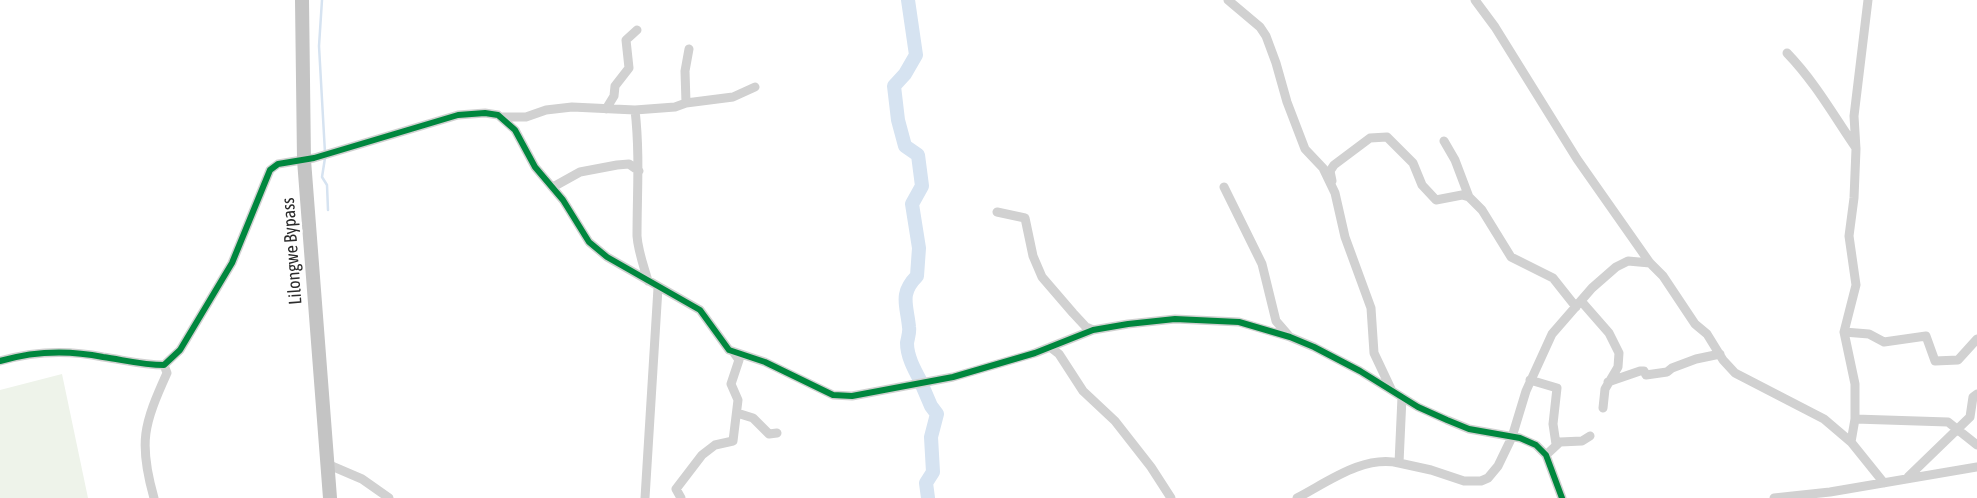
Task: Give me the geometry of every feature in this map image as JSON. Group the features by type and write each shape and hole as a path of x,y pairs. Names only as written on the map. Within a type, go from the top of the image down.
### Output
{"main road":[{"name":"Lilongwe Bypass","path":"302,0 304,160 330,498"}],"street":[{"path":"1228,0 1260,27 1266,36 1287,102 1305,149 1323,168 1335,193"},
{"path":"1476,0 1578,159 1650,263 1663,276 1695,324 1707,334 1735,373 1824,418 1851,442 1884,483"},
{"path":"1851,442 1855,419 1855,384 1844,332 1856,285 1849,236 1854,198 1855,102 1861,72 1868,0"},
{"path":"606,109 614,96 615,86 629,68 626,40 637,30"},
{"path":"686,103 685,72 689,49"},
{"path":"1788,53 1816,86 1821,97 1856,149"},
{"path":"0,361 28,353 66,352 146,365 164,365 180,350 232,263 270,170 278,164 325,155 458,115 485,113 503,117 526,118 546,110 564,107 636,110 675,107 686,103 732,97 755,86"},
{"path":"636,110 639,171 636,201 639,223 637,237 648,281"},
{"path":"503,117 515,130 532,163 553,187 589,242 606,257 700,310 724,345 739,360 731,384 738,400 732,441 715,445 702,455 676,489 681,498"},
{"path":"1391,390 1374,353 1371,308 1361,276 1345,237 1330,174 1334,165 1370,138 1383,136 1392,140 1413,163 1422,185 1436,200 1462,195 1469,197"},
{"path":"1444,141 1455,160 1469,197 1482,210 1511,257 1553,278 1609,333 1619,353 1618,368 1607,382 1603,408"},
{"path":"553,187 580,172 595,171 617,165 629,164 639,171"},
{"path":"1224,187 1262,264 1276,321 1290,337"},
{"path":"997,212 1025,218 1033,256 1042,277 1079,320 1093,330"},
{"path":"1297,498 1358,466 1385,461 1431,470 1464,481 1480,481 1488,478 1498,466 1512,438 1530,380 1552,334 1603,278 1622,263 1628,261 1650,263"},
{"path":"645,498 658,288"},
{"path":"734,353 765,362 833,395 843,397 953,377 1050,347 1093,330 1152,320 1198,319 1239,322 1290,337 1360,371 1432,413 1469,429 1536,445 1546,455 1562,498"},
{"path":"1844,332 1869,334 1884,342 1926,336 1935,361 1958,360 1977,339"},
{"path":"1050,347 1059,354 1083,391 1115,421 1151,467 1171,498"},
{"path":"1607,382 1640,371 1644,371 1646,375 1667,372 1672,368 1696,359 1720,354"},
{"path":"154,498 144,456 145,427 149,413 167,373 164,365"},
{"path":"1530,380 1557,388 1553,424 1556,444"},
{"path":"1908,477 1970,417 1973,397 1977,394"},
{"path":"1398,464 1402,397"},
{"path":"737,414 753,418 769,434 777,433"},
{"path":"1855,419 1948,422 1977,444"},
{"path":"1546,455 1556,444 1582,441 1590,436"},
{"path":"327,464 362,479 389,498"},
{"path":"1774,498 1831,495 1908,477 1977,467"}],"shaded area":[{"path":"62,374 88,498 0,498 0,390"}],"waterway":[{"path":"322,0 319,46 325,153"},
{"path":"908,0 916,55 905,74 894,86 898,120 905,146 918,155 922,186 912,204 919,248 917,276 911,282 906,294 909,329 908,353 920,380"},
{"path":"325,158 322,177 327,185 328,210"},
{"path":"922,385 931,406 937,414 931,437 933,472 926,483 928,498"}],"cycle path":[{"path":"0,361 39,353 77,353 164,365 180,350 232,263 270,170 278,164 314,158 458,115 485,113 498,115 515,130 535,167 563,200 589,242 607,257 700,310 729,350 765,362 833,395 852,396 953,377 1035,353 1093,330 1175,319 1239,322 1290,337 1314,347 1360,371 1418,407 1447,420 1469,429 1520,438 1536,445 1546,455 1562,498"}]}
